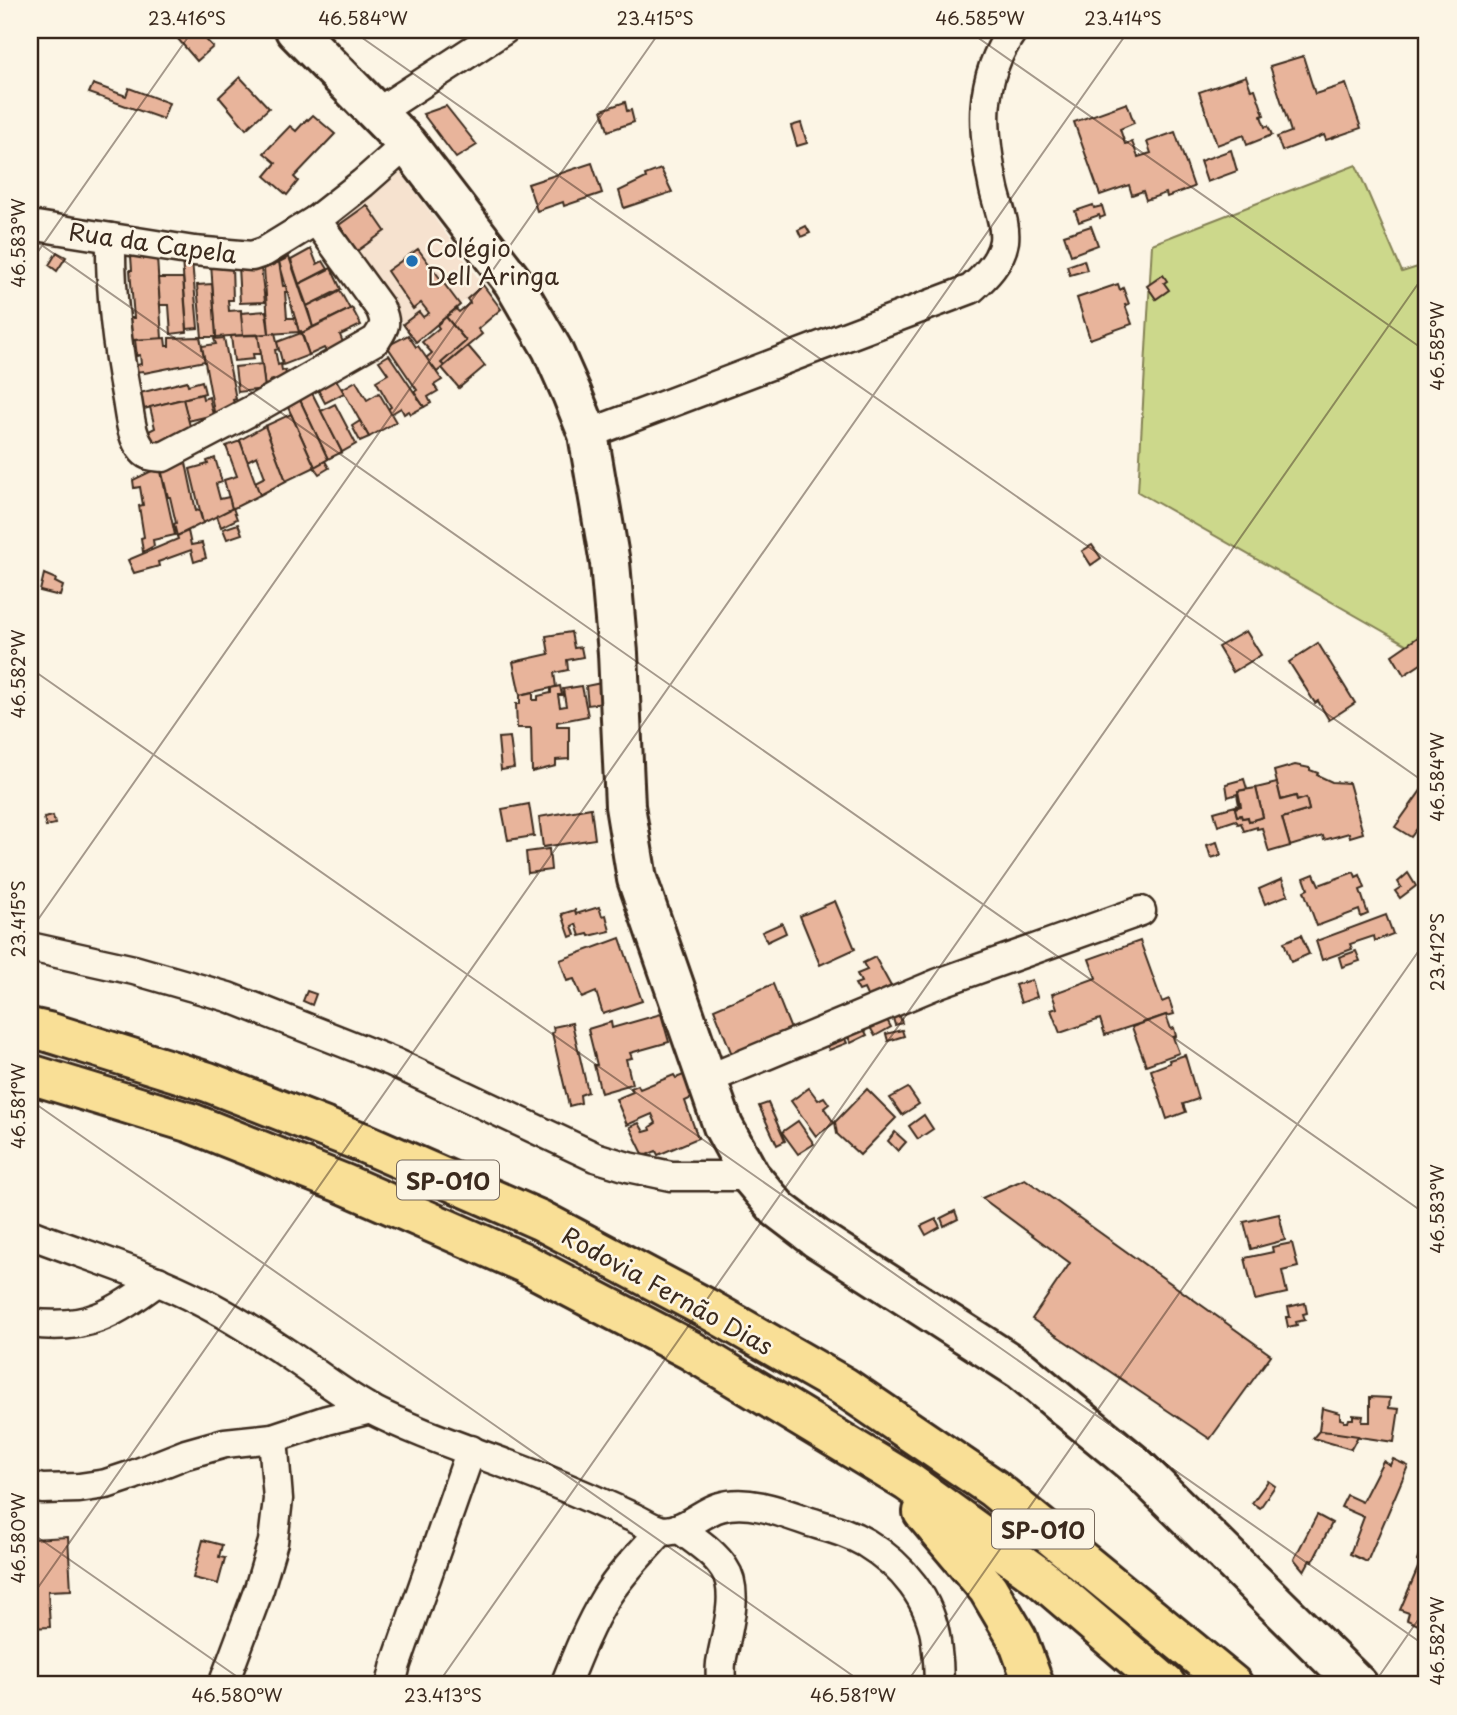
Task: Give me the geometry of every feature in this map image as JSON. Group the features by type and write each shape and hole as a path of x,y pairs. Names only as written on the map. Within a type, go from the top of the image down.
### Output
{"highway":[{"name":"Rodovia Fernão Dias","path":"30,1028 208,1082 364,1143 540,1220 710,1310 842,1386 993,1488 1233,1685"},
{"name":"Rodovia Fernão Dias","path":"30,1073 191,1122 344,1184 522,1262 690,1350 908,1482 1041,1578 1166,1685"},
{"path":"908,1482 923,1511 988,1589 1017,1638 1034,1685"}],"main road":[{"path":"295,30 407,144 513,282 552,349 588,434 610,564 618,653 625,806 637,880 723,1126 750,1176 778,1209 816,1238 1021,1370 1082,1420 1134,1464 1357,1685"}],"street":[{"path":"378,112 504,30"},
{"path":"588,434 971,289 987,275 1004,243 1004,221 988,159 985,130 986,94 1001,46 1013,30"},
{"name":"Rua da Capela","path":"30,225 194,251 252,256 264,252 316,220 407,144"},
{"path":"111,238 120,362 134,435 149,456 163,457 376,340 384,328 385,320 380,308 316,220"},
{"path":"706,1080 939,983 1141,911"},
{"path":"30,947 134,970 229,998 393,1062 595,1157 671,1176 750,1176"},
{"path":"30,1234 158,1281 202,1302 282,1350 339,1391 371,1409 445,1442 670,1529 712,1554 731,1580 732,1598 721,1666 721,1685"},
{"path":"30,1324 79,1324 101,1317 158,1281"},
{"path":"30,1486 42,1489 106,1484 186,1454 225,1443 273,1438 371,1409"},
{"path":"223,1685 274,1542 278,1499 273,1438"},
{"path":"391,1685 471,1450"},
{"path":"565,1685 584,1636 607,1595 627,1569 670,1529 720,1507 743,1504 763,1507 843,1531 867,1544 901,1570 918,1590 930,1617 936,1640 939,1685"}],"shaded area":[{"name":"Colégio Dell Aringa","path":"401,172 483,285 416,342 336,226 336,223"}],"green space":[{"path":"1356,165 1402,272 1427,264 1427,656 1138,492 1152,244"}],"building":[{"path":"187,30 197,30 213,47 197,61 178,39"},
{"path":"1303,56 1315,94 1346,84 1361,128 1326,140 1324,135 1282,151 1277,137 1291,132 1270,66"},
{"path":"1246,76 1251,90 1255,89 1265,127 1268,126 1272,135 1247,145 1244,135 1217,145 1199,92"},
{"path":"240,77 269,108 246,129 219,97"},
{"path":"93,84 126,96 129,88 169,103 163,119 89,93"},
{"path":"625,102 627,111 631,110 634,122 608,131 602,110"},
{"path":"1127,103 1134,123 1120,129 1125,144 1132,142 1138,157 1151,153 1147,142 1175,132 1194,187 1167,197 1166,193 1146,200 1143,191 1132,195 1129,185 1100,195 1074,122"},
{"path":"446,106 477,145 456,158 423,114"},
{"path":"313,115 335,134 294,177 298,181 287,195 265,176 276,163 264,153 290,126 296,131"},
{"path":"801,123 807,143 797,146 791,126"},
{"path":"1231,150 1237,171 1207,182 1200,161"},
{"path":"592,163 602,193 564,206 563,202 537,211 528,184"},
{"path":"661,169 672,192 624,208 619,191 646,178 645,175"},
{"path":"367,205 385,231 357,251 339,225"},
{"path":"1093,205 1094,208 1102,206 1105,216 1100,218 1099,215 1079,222 1075,211"},
{"path":"1427,210 1427,221 1423,223 1419,215"},
{"path":"806,226 810,233 801,237 798,230"},
{"path":"1091,226 1098,245 1071,255 1064,235"},
{"path":"311,249 317,264 323,261 328,269 299,284 291,260"},
{"path":"418,249 460,305 416,342 403,324 419,312 423,317 429,313 421,303 413,309 387,271"},
{"path":"57,252 66,257 57,271 49,265"},
{"path":"131,256 157,257 162,339 131,340 129,318 134,318"},
{"path":"289,257 313,327 302,333 299,332 279,262"},
{"path":"182,259 192,261 198,328 187,329"},
{"path":"1084,260 1087,270 1070,275 1067,266"},
{"path":"279,262 283,286 286,286 287,292 287,318 295,318 299,332 269,334 264,269"},
{"path":"211,263 232,265 233,300 228,300 229,311 241,310 243,335 216,337"},
{"path":"238,266 261,268 265,302 240,303"},
{"path":"331,268 341,289 307,306 299,284"},
{"path":"1163,275 1169,290 1156,299 1147,286"},
{"path":"158,278 183,278 187,332 171,334 169,305 160,305"},
{"path":"212,284 216,337 202,337 197,285"},
{"path":"1118,284 1120,290 1123,288 1129,304 1125,305 1132,324 1090,339 1077,298"},
{"path":"483,285 501,309 478,329 482,334 444,366 441,363 466,341 446,317 456,309 459,312 470,303 467,299"},
{"path":"340,291 350,309 313,327 307,306"},
{"path":"352,308 361,325 340,335 344,345 328,355 324,348 309,355 302,333"},
{"path":"266,311 269,334 243,335 241,313"},
{"path":"446,317 466,341 441,363 444,366 437,372 426,358 432,353 422,342 439,328 437,325"},
{"path":"275,333 279,349 275,350 278,365 281,364 287,377 277,383 276,379 270,381 271,386 265,389 258,335"},
{"path":"301,333 309,355 283,365 277,342"},
{"path":"258,335 261,354 253,354 254,359 234,361 231,336"},
{"path":"408,335 442,380 434,385 438,391 428,397 431,403 424,407 414,392 417,390 387,346"},
{"path":"200,337 205,361 144,373 135,372 134,366 141,364 135,340 165,338 166,346 169,346 169,338"},
{"path":"224,338 236,399 233,400 235,406 215,417 202,346 216,344 214,339"},
{"path":"468,346 485,366 459,388 442,368"},
{"path":"389,355 424,407 411,414 409,411 404,414 401,408 391,414 388,409 391,407 376,381 388,374 379,361"},
{"path":"262,364 265,389 238,392 235,367"},
{"path":"334,376 344,393 325,403 316,386"},
{"path":"187,381 188,385 202,381 205,393 144,409 140,393"},
{"path":"356,381 367,400 379,393 396,422 369,437 342,389"},
{"path":"310,389 342,452 328,459 298,396"},
{"path":"202,394 203,399 209,397 213,415 188,421 183,399"},
{"path":"298,396 328,459 315,467 286,403"},
{"path":"183,399 191,430 163,446 151,441 149,431 155,428 150,407"},
{"path":"335,404 356,444 342,452 321,411"},
{"path":"291,414 315,467 286,481 265,426"},
{"path":"360,421 369,437 360,441 352,426"},
{"path":"265,426 286,481 260,495 255,482 265,477 257,456 247,461 240,440"},
{"path":"240,441 260,495 232,509 224,480 237,476 226,446"},
{"path":"215,458 222,482 216,484 220,499 229,497 232,509 203,523 190,469 208,464 207,461"},
{"path":"325,461 329,468 319,474 314,467"},
{"path":"186,463 196,511 199,510 203,523 177,536 170,497 161,469"},
{"path":"160,467 175,535 153,540 154,546 143,552 141,538 144,537 139,506 143,505 140,487 134,488 133,480"},
{"path":"233,508 237,519 221,527 217,516"},
{"path":"238,524 242,534 227,539 223,529"},
{"path":"188,531 191,545 202,543 206,558 194,562 191,550 158,562 159,566 134,573 128,560 178,539 177,536"},
{"path":"1092,545 1101,558 1091,565 1082,551"},
{"path":"44,574 56,579 55,582 63,586 60,596 40,591"},
{"path":"1246,631 1261,655 1233,672 1218,647"},
{"path":"1427,631 1427,660 1404,675 1392,655"},
{"path":"571,632 574,648 581,647 583,657 567,660 568,670 554,673 556,687 520,695 513,662 549,654 546,636"},
{"path":"1318,643 1355,703 1329,720 1289,662"},
{"path":"601,683 604,703 588,705 586,686"},
{"path":"560,686 560,707 566,706 563,689 582,686 588,716 557,722 557,726 569,726 569,759 556,760 556,766 532,772 531,728 517,728 516,704 520,704 520,695 533,692 533,700 538,700 538,696 551,693 551,688"},
{"path":"510,737 514,768 501,770 498,738"},
{"path":"1295,765 1310,768 1318,773 1317,775 1332,782 1349,783 1363,833 1350,837 1349,833 1324,840 1323,836 1290,846 1282,818 1309,810 1306,798 1297,801 1296,796 1281,800 1274,771"},
{"path":"1244,779 1247,789 1238,791 1241,806 1235,808 1237,816 1248,817 1249,821 1263,817 1256,788 1277,783 1281,800 1296,796 1297,801 1306,798 1309,810 1282,818 1290,846 1269,852 1262,828 1244,831 1241,823 1238,824 1236,820 1218,826 1214,812 1239,805 1237,794 1228,797 1226,784"},
{"path":"1427,782 1427,815 1411,837 1395,827"},
{"path":"1256,788 1263,817 1249,821 1248,817 1237,816 1235,808 1241,806 1238,791"},
{"path":"529,804 534,836 508,840 502,809"},
{"path":"591,808 595,839 543,847 539,817"},
{"path":"53,816 55,824 46,826 44,818"},
{"path":"1217,842 1221,855 1211,858 1207,845"},
{"path":"549,849 551,870 528,873 526,852"},
{"path":"1354,872 1356,877 1360,875 1365,888 1360,890 1368,914 1361,917 1359,910 1317,926 1304,891 1308,889 1304,878 1314,874 1319,885"},
{"path":"1408,873 1416,886 1400,898 1395,891 1401,887 1398,882"},
{"path":"1282,879 1288,895 1265,904 1259,889"},
{"path":"835,901 855,949 820,965 800,916"},
{"path":"599,907 602,916 606,915 610,931 580,936 576,924 572,926 575,935 570,937 562,914 575,910 576,914"},
{"path":"1386,915 1393,934 1375,941 1374,936 1350,944 1352,949 1322,960 1316,941"},
{"path":"782,923 786,933 767,942 762,932"},
{"path":"1301,935 1309,954 1291,962 1284,942"},
{"path":"620,938 642,1001 603,1014 596,992 582,998 574,979 567,981 560,960"},
{"path":"1140,941 1162,1002 1169,999 1174,1014 1105,1035 1100,1019 1060,1033 1051,1010 1057,1008 1052,994 1096,978 1089,959"},
{"path":"1356,951 1360,961 1342,967 1339,957"},
{"path":"875,957 893,990 869,1000 864,989 859,991 855,984 861,982 857,974 867,970 863,963"},
{"path":"1032,980 1037,997 1021,1003 1015,985"},
{"path":"773,984 792,1032 733,1057 714,1009"},
{"path":"307,991 316,994 312,1005 303,1001"},
{"path":"883,1013 891,1027 875,1036 867,1022"},
{"path":"899,1013 902,1023 895,1025 892,1015"},
{"path":"661,1014 669,1042 630,1053 632,1058 626,1059 632,1084 601,1093 588,1029 611,1022 612,1028"},
{"path":"1166,1015 1171,1029 1174,1028 1176,1036 1173,1037 1179,1053 1146,1065 1132,1027"},
{"path":"572,1023 588,1092 580,1095 581,1103 569,1106 552,1033 553,1027"},
{"path":"863,1028 867,1035 851,1043 847,1035"},
{"path":"902,1030 904,1036 888,1041 886,1034"},
{"path":"842,1033 847,1043 829,1050 825,1039"},
{"path":"1185,1055 1198,1099 1183,1104 1186,1112 1167,1119 1151,1070"},
{"path":"686,1074 696,1096 685,1101 698,1138 658,1155 656,1151 644,1156 630,1127 639,1123 644,1132 651,1130 650,1127 656,1123 652,1114 627,1125 616,1099 633,1092 631,1088 638,1085 640,1089 674,1075 676,1078"},
{"path":"809,1088 818,1100 824,1097 829,1104 824,1108 834,1123 816,1136 791,1101"},
{"path":"908,1088 919,1104 902,1115 890,1098"},
{"path":"867,1089 896,1118 860,1155 837,1134 835,1122"},
{"path":"768,1103 785,1141 777,1145 759,1106"},
{"path":"924,1115 933,1129 918,1139 909,1126"},
{"path":"798,1121 814,1144 798,1154 782,1132"},
{"path":"895,1132 906,1142 898,1151 888,1141"},
{"path":"1025,1179 1271,1355 1210,1439 1032,1319 1070,1263 982,1198"},
{"path":"955,1211 958,1219 944,1226 941,1218"},
{"path":"1279,1214 1285,1240 1251,1249 1244,1222"},
{"path":"936,1219 940,1227 926,1235 921,1226"},
{"path":"1292,1243 1298,1267 1282,1271 1287,1293 1255,1300 1245,1258 1273,1252 1272,1247"},
{"path":"1305,1303 1305,1320 1288,1327 1288,1307"},
{"path":"1370,1397 1390,1398 1389,1408 1399,1409 1394,1442 1319,1431 1322,1408 1340,1413 1340,1419 1344,1422 1353,1419 1353,1415 1363,1416 1362,1422 1370,1422"},
{"path":"1319,1431 1358,1436 1351,1449 1313,1438"},
{"path":"1393,1459 1408,1466 1367,1562 1350,1554 1364,1517 1341,1507 1347,1495 1362,1502 1383,1461 1390,1465"},
{"path":"1268,1481 1275,1486 1260,1508 1252,1503"},
{"path":"1317,1515 1332,1523 1313,1561 1310,1560 1304,1571 1294,1559"},
{"path":"68,1537 71,1590 48,1591 50,1627 30,1628 30,1539"},
{"path":"203,1540 222,1545 219,1557 225,1558 218,1584 193,1578"},
{"path":"1424,1543 1427,1544 1427,1629 1407,1620 1409,1613 1400,1610 1420,1563 1417,1561"}],"place":[{"name":"Colégio Dell Aringa","path":"412,261"}]}
